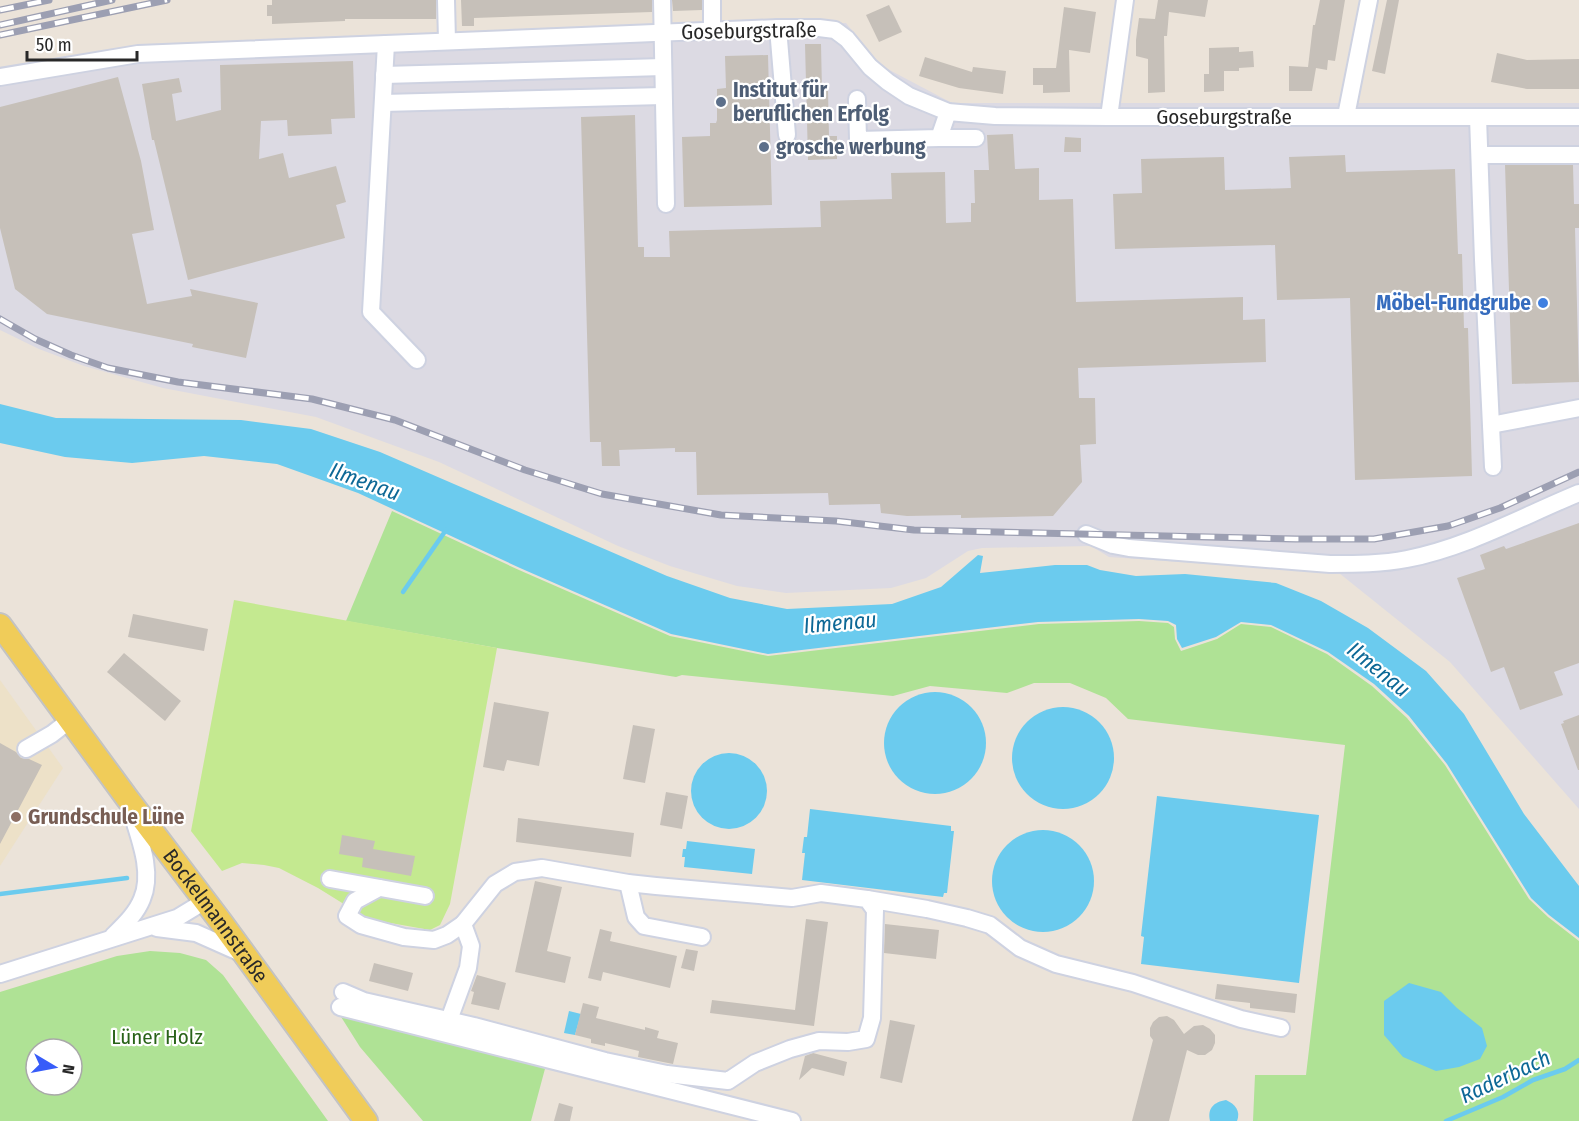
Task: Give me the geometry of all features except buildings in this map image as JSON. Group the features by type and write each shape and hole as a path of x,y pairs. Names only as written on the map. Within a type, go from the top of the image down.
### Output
{"main road":[{"name":"Bockelmannstraße","path":"0,625 366,1121"}],"street":[{"path":"446,0 447,41"},
{"path":"662,0 666,204"},
{"path":"712,0 712,30"},
{"path":"1109,117 1125,0"},
{"path":"1346,116 1369,0"},
{"path":"778,28 787,135"},
{"name":"Goseburgstraße","path":"0,77 138,54 712,30 819,28 835,30 847,39 870,67 909,96 948,112 995,116 1109,117 1579,117"},
{"path":"386,44 371,312 417,360"},
{"path":"384,75 663,67"},
{"path":"383,103 663,96"},
{"path":"857,99 858,140 976,138"},
{"path":"939,138 948,112"},
{"path":"1479,117 1493,467"},
{"path":"1480,155 1579,155"},
{"path":"1491,425 1579,408"},
{"path":"1086,534 1113,546 1129,548 1330,564 1357,564 1408,559 1441,549 1481,536 1579,493"},
{"path":"26,749 70,720"},
{"path":"110,939 137,909 146,885 141,846 127,798"},
{"path":"379,888 355,901 347,916 361,925 394,934 434,940 447,935 463,924 495,884 515,872 542,868 628,884 792,898 821,893 867,899 927,909 990,925 1020,948 1056,964 1133,983 1241,1019 1281,1028"},
{"path":"330,879 425,896"},
{"path":"628,884 636,917 644,926 702,937"},
{"path":"792,1121 341,999 364,1001 449,1020 636,1068 728,1081 755,1063 790,1049 819,1041 848,1042 866,1039 872,1018 875,910 867,899"},
{"path":"0,974 177,918 205,901"},
{"path":"449,1020 468,968 471,946 463,924"},
{"path":"147,928 208,936 245,955"}],"shaded area":[{"path":"846,23 880,65 952,103 1579,103 1579,809 1450,662 1339,573 1109,557 1091,546 982,548 968,551 926,578 891,588 786,593 737,586 670,566 618,546 439,462 316,417 163,388 84,366 39,349 0,330 0,77 174,45"},
{"name":"Grundschule Lüne","path":"0,680 63,768 0,866"}],"green space":[{"path":"392,511 670,636 768,656 1039,624 1139,621 1168,623 1174,627 1175,639 1181,651 1217,639 1241,624 1271,627 1327,654 1372,686 1407,718 1445,765 1529,899 1579,941 1579,1121 1253,1121 1255,1075 1306,1075 1345,745 1128,719 1106,698 1070,683 1034,683 1007,693 930,686 893,696 682,675 676,677 346,621"},
{"path":"234,600 497,648 450,904 440,925 430,930 368,919 318,888 279,868 242,863 222,871 191,831"},
{"name":"Lüner Holz","path":"150,951 180,953 206,960 223,975 328,1121 0,1121 0,992 117,956"},
{"path":"338,1012 375,1025 546,1065 531,1121 423,1121 360,1047"}],"water":[{"name":"Ilmenau","path":"0,404 56,418 241,420 311,429 380,452 667,576 730,598 787,609 892,604 941,587 978,555 983,556 980,573 1055,565 1087,565 1100,570 1136,576 1185,574 1276,583 1321,601 1368,628 1426,671 1464,714 1524,814 1579,886 1579,938 1531,898 1447,764 1409,716 1374,684 1328,652 1271,625 1241,622 1216,637 1182,648 1177,639 1176,625 1168,621 1139,619 1038,622 768,654 671,634 520,568 358,493 277,464 204,456 132,463 65,457 0,443"},
{"path":"935,692 954,696 971,707 982,724 986,743 982,762 971,779 954,790 935,794 916,790 899,779 888,762 884,743 888,724 899,707 916,696"},
{"path":"1063,707 1082,711 1099,722 1110,739 1114,758 1110,777 1099,794 1082,805 1063,809 1044,805 1027,794 1016,777 1012,758 1016,739 1027,722 1044,711"},
{"path":"729,753 743,756 756,764 764,777 767,791 764,805 756,818 743,826 729,829 715,826 702,818 694,805 691,791 694,777 702,764 715,756"},
{"path":"1157,796 1319,815 1299,983 1141,964 1144,937 1141,936"},
{"path":"810,809 951,826 951,831 954,831 947,893 944,893 943,897 802,880 805,853 802,853 804,837 807,837"},
{"path":"1043,830 1062,834 1079,845 1090,862 1094,881 1090,900 1079,917 1062,928 1043,932 1024,928 1007,917 996,900 992,881 996,862 1007,845 1024,834"},
{"path":"687,841 755,849 752,874 684,867 685,857 682,857"},
{"path":"1409,983 1441,992 1482,1028 1487,1046 1480,1059 1459,1067 1436,1071 1403,1057 1384,1035 1384,1001"},
{"path":"569,1011 581,1014 575,1035 564,1033"},
{"path":"1226,1100 1236,1108 1237,1121 1210,1121 1212,1106"}],"waterway":[{"path":"403,592 446,530"},
{"path":"0,894 127,878"},
{"name":"Raderbach","path":"1446,1121 1503,1097 1533,1080 1565,1069 1579,1060"}],"railway":[{"path":"0,10 49,0"},
{"path":"0,25 112,0"},
{"path":"0,35 167,0"},
{"path":"0,319 35,339 108,368 178,382 312,399 395,420 525,470 602,494 721,515 836,521 914,530 1374,539 1448,526 1500,508 1579,472"}],"place":[{"name":"Institut für beruflichen Erfolg","path":"721,102"},
{"name":"grosche werbung","path":"764,147"},
{"name":"Möbel-Fundgrube","path":"1543,303"},
{"name":"Grundschule Lüne","path":"16,817"}]}
